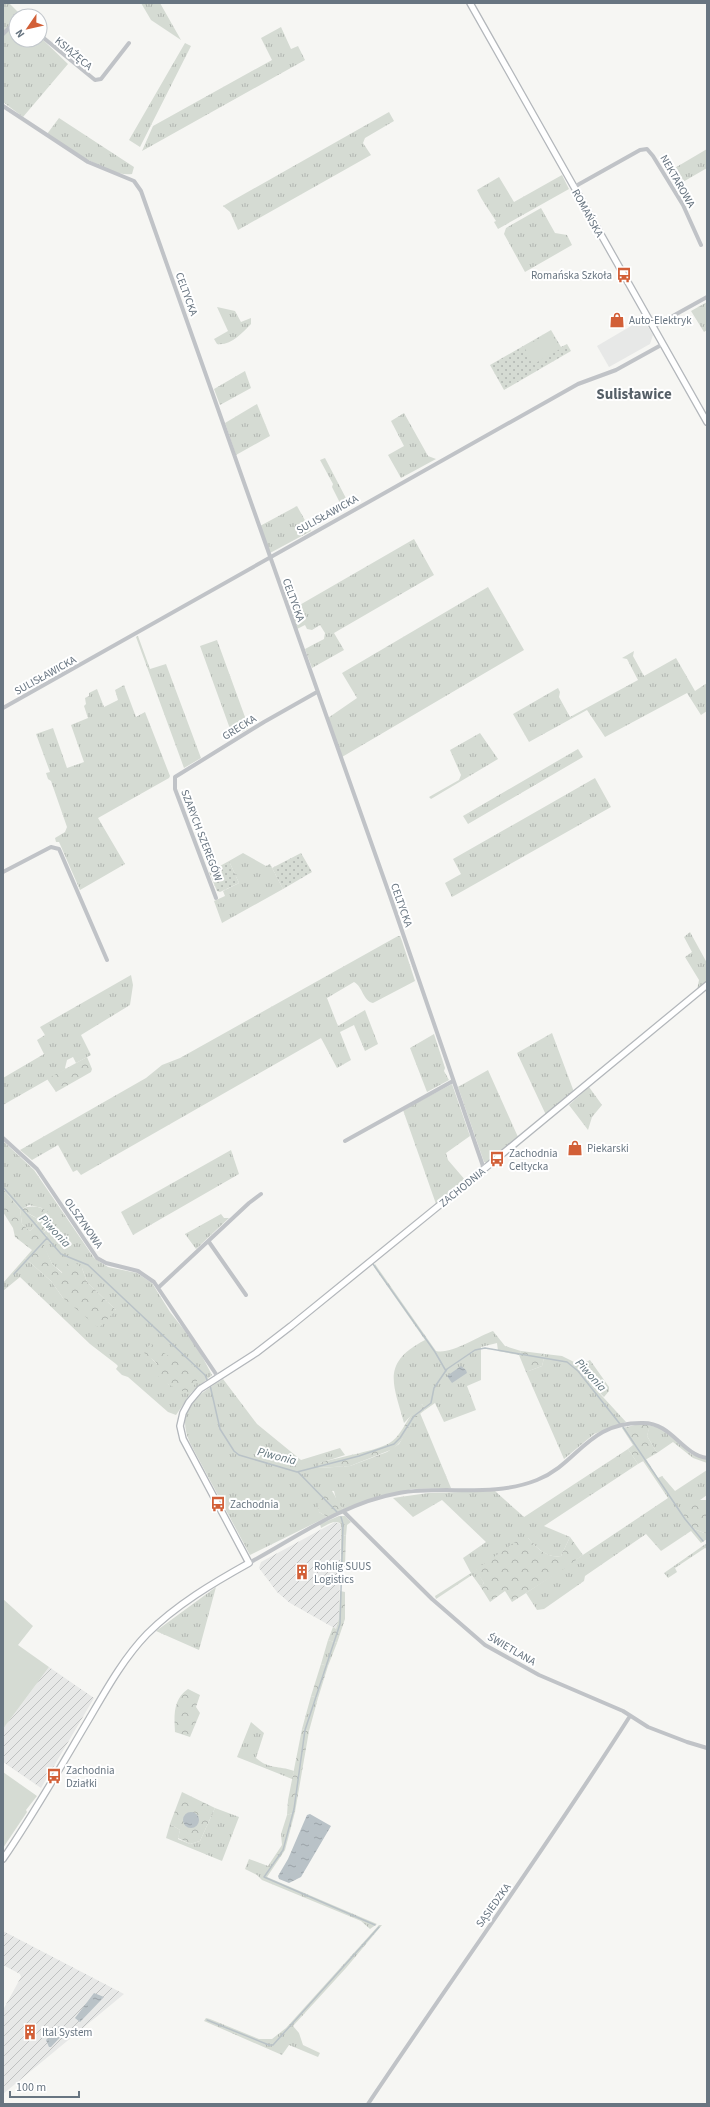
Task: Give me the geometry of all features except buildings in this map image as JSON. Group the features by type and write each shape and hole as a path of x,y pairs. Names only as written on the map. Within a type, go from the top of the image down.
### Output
{"street":[{"name":"ROMAŃSKA","path":"470,3 707,422"},
{"name":"KSIĄŻĘCA","path":"48,42 90,78 97,80 101,79 130,43"},
{"name":"CELTYCKA","path":"3,106 88,162 129,178 138,185 180,299 484,1169"},
{"name":"NEKTAROWA","path":"574,187 636,152 647,149 653,156 683,205 701,245"},
{"path":"653,327 707,297"},
{"name":"SULISŁAWICKA","path":"3,708 578,384 616,370 663,344"},
{"name":"GRECKA","path":"174,779 180,773 317,692"},
{"name":"SZARYCH SZEREGÓW","path":"174,779 175,788 216,898"},
{"path":"3,872 51,847 57,847 62,855 107,960"},
{"name":"ZACHODNIA","path":"248,1563 181,1432 181,1420 185,1408 195,1395 208,1383 256,1353 291,1326 484,1169 707,984"},
{"path":"345,1141 453,1081"},
{"name":"OLSZYNOWA","path":"3,1138 37,1169 97,1258 106,1264 144,1273 159,1288 218,1377"},
{"path":"159,1288 249,1203 261,1194"},
{"path":"208,1242 246,1295"},
{"path":"3,1859 114,1678 138,1644 156,1625 213,1584 289,1539 344,1512 374,1500 398,1493 487,1490 528,1483 544,1477 559,1467 595,1436 610,1429 627,1424 649,1423 660,1426 692,1452 707,1458"},
{"name":"ŚWIETLANA","path":"344,1512 427,1594 484,1645 539,1675 630,1716 653,1729 707,1748"},
{"name":"SĄSIEDZKA","path":"368,2104 477,1942 555,1833 630,1716"}],"shaded area":[{"path":"643,319 653,335 650,344 609,367 597,346"},
{"path":"335,1522 341,1524 339,1618 336,1629 290,1603 277,1592 259,1568 261,1562"},
{"path":"49,1667 94,1698 41,1788 3,1762 3,1729"},
{"path":"3,1931 124,1994 3,2094 3,2010 21,1977 20,1974 3,1965"}],"green space":[{"path":"3,3 9,3 14,8 8,8 8,27 3,32"},
{"path":"141,3 160,3 181,40 151,20"},
{"path":"281,27 291,49 298,46 305,60 142,151 153,126 272,60 261,38"},
{"path":"8,31 8,48 48,48 48,45 68,64 23,117 3,102 3,36"},
{"path":"185,43 191,46 140,147 129,140"},
{"path":"389,112 394,121 365,138 363,143 371,155 238,230 230,212 223,206"},
{"path":"59,118 134,167 132,174 123,174 100,166 76,153 47,134"},
{"path":"707,149 707,168 676,186 668,172"},
{"path":"562,175 569,189 498,229 494,222 496,221 477,190 499,177 514,202"},
{"path":"541,208 555,233 567,235 572,245 525,272 504,234 506,228"},
{"path":"707,302 707,330 704,332 691,311"},
{"path":"217,307 235,311 241,322 251,318 251,324 232,341 217,344 214,339 228,331"},
{"path":"551,330 561,347 567,344 571,351 504,390 490,365"},
{"path":"551,332 560,349 534,364 524,347"},
{"path":"245,371 251,388 220,405 214,389"},
{"path":"257,404 270,436 236,455 225,423"},
{"path":"404,413 428,456 436,459 401,478 388,455 404,446 391,421"},
{"path":"325,458 348,502 355,504 340,512 341,505 332,487 333,484 320,460"},
{"path":"297,506 311,531 270,553 260,526"},
{"path":"414,539 434,575 334,633 344,650 312,668 305,649 324,639 325,633 320,625 312,630 307,629 305,625 297,629 291,610"},
{"path":"488,587 524,650 342,757 328,718 357,698 342,673"},
{"path":"138,636 150,669 166,664 201,758 184,768 136,637"},
{"path":"217,640 249,728 233,737 200,646"},
{"path":"634,651 633,656 644,676 676,658 695,691 707,683 707,711 701,715 687,693 605,737 587,710 529,742 513,714 558,688 560,692 559,697 570,717 638,680 627,659 622,658"},
{"path":"124,685 136,717 145,712 170,776 169,778 98,818 125,864 80,890 59,842 56,842 55,838 65,832 67,827 51,781 48,779 46,773 50,772 36,734 53,728 67,768 84,762 71,725 88,718 84,706 86,704 85,698 89,696 89,693 97,689 104,707 118,700 115,690"},
{"path":"480,733 498,759 431,799 429,797 459,780 461,775 450,750"},
{"path":"578,749 583,757 468,824 463,816"},
{"path":"595,778 611,807 452,897 445,883 461,874 453,859"},
{"path":"243,853 266,866 270,864 283,889 222,923 214,901 225,896 223,891 239,883 229,861"},
{"path":"301,853 312,872 283,889 272,868"},
{"path":"229,861 239,883 220,892 217,891 209,872"},
{"path":"690,932 707,963 707,981 697,990 699,980 685,957 692,952 684,937"},
{"path":"400,936 402,941 415,981 373,1003 367,1000 357,984 354,982 327,998 338,1026 365,1010 378,1044 365,1051 354,1025 340,1032 351,1060 337,1068 321,1038 81,1175 77,1170 73,1172 58,1145 32,1160 20,1150 146,1078 162,1065 180,1058"},
{"path":"131,975 133,985 130,1005 81,1035 91,1055 76,1063 73,1057 67,1060 66,1069 3,1105 3,1078 44,1054 37,1040 45,1035 40,1027"},
{"path":"552,1033 574,1092 546,1115 517,1053"},
{"path":"434,1034 445,1068 444,1071 449,1080 427,1092 410,1048"},
{"path":"87,1057 92,1069 91,1072 56,1092 47,1079"},
{"path":"488,1070 518,1137 487,1163 484,1162 458,1087"},
{"path":"452,1084 470,1136 446,1153 448,1160 466,1181 436,1204 403,1110"},
{"path":"589,1087 602,1105 592,1117 588,1130 569,1105"},
{"path":"3,1141 34,1170 94,1258 108,1267 137,1273 152,1283 170,1312 196,1345 212,1375 191,1393 176,1415 168,1412 128,1377 122,1375 116,1369 118,1366 116,1364 90,1344 20,1277 3,1291 3,1283 25,1258 51,1281 63,1298 116,1310 87,1282 82,1268 63,1273 52,1264 42,1243 47,1236 43,1233 51,1226 42,1208 29,1205 22,1209 39,1221 30,1231 22,1224 20,1209 3,1189","holes":["181,1354 169,1385 157,1369 157,1364 150,1357 177,1362"]},
{"path":"231,1150 239,1174 133,1235 121,1212"},
{"path":"3,1189 20,1209 22,1224 30,1231 39,1221 36,1217 26,1213 22,1209 26,1207 38,1207 51,1215 53,1222 43,1233 47,1238 43,1243 52,1264 62,1273 64,1266 73,1261 82,1268 87,1282 116,1310 99,1328 63,1298 51,1281 25,1258 32,1250 15,1237 13,1228 3,1212"},
{"path":"221,1214 224,1218 229,1218 196,1249 185,1234"},
{"path":"375,1264 436,1351 456,1348 493,1331 505,1346 521,1351 519,1355 498,1351 497,1343 481,1347 481,1380 467,1386 476,1410 444,1422 435,1403 425,1410 422,1404 404,1423 394,1385 396,1366 402,1357 425,1340 374,1267"},
{"path":"151,1344 176,1361 180,1354 201,1373 195,1384 187,1393 169,1385 155,1374 157,1364 143,1351"},
{"path":"521,1351 545,1354 542,1366 526,1372 519,1355"},
{"path":"545,1354 562,1356 578,1364 584,1363 592,1385 626,1422 594,1434 564,1459 526,1372 542,1366"},
{"path":"590,1360 609,1387 609,1391 604,1397 592,1385 587,1386 582,1379 587,1374 584,1363"},
{"path":"223,1379 257,1424 301,1460 340,1448 345,1455 320,1463 318,1468 350,1466 387,1452 399,1444 412,1422 420,1413 451,1488 412,1489 344,1510 337,1503 334,1491 318,1490 319,1512 327,1517 250,1555 190,1443 186,1431 185,1421 187,1412 191,1405 204,1391"},
{"path":"422,1404 425,1410 416,1419 398,1445 393,1449 350,1466 317,1468 320,1463 368,1451 391,1442 399,1434 413,1412"},
{"path":"635,1425 648,1425 661,1428 659,1432 649,1429 647,1436 657,1453 638,1464 628,1449 633,1445 622,1428"},
{"path":"649,1428 661,1428 691,1454 707,1460 707,1463 693,1458 673,1442 657,1453 647,1436"},
{"path":"628,1449 638,1464 544,1526 570,1537 561,1556 551,1556 542,1552 528,1538 476,1570 484,1583 480,1586 472,1575 436,1599 435,1596 471,1573 463,1558 486,1542 442,1500 413,1517 393,1498 428,1493 495,1491 524,1517"},
{"path":"646,1459 658,1478 662,1476 675,1491 707,1470 707,1495 700,1500 694,1529 707,1534 707,1539 701,1543 691,1531 661,1551 646,1534 585,1576 584,1581 544,1609 537,1610 526,1593 668,1498 643,1461"},
{"path":"327,1486 344,1510 327,1517 319,1512 317,1496 320,1487"},
{"path":"700,1500 707,1500 707,1534 694,1529 681,1512"},
{"path":"339,1516 345,1516 351,1522 347,1525 346,1536 341,1534 341,1524 336,1522 321,1528 320,1524"},
{"path":"341,1534 346,1536 345,1567 341,1567"},
{"path":"570,1537 583,1555 512,1602 505,1591 490,1602 480,1586 484,1583 475,1570 521,1538 528,1538 542,1552 551,1556 561,1556"},
{"path":"707,1543 707,1549 705,1548 675,1568 677,1572 668,1578 664,1573"},
{"path":"216,1587 199,1650 156,1631"},
{"path":"340,1591 345,1592 345,1619 337,1643 328,1640 333,1627 336,1629 339,1618"},
{"path":"3,1599 33,1626 18,1645 49,1667 3,1729"},
{"path":"328,1640 337,1643 328,1666 321,1664"},
{"path":"321,1664 328,1666 318,1698 311,1696"},
{"path":"188,1689 200,1695 196,1707 200,1713 190,1737 175,1732 175,1714 177,1703 183,1693"},
{"path":"311,1696 318,1698 309,1731 302,1729"},
{"path":"251,1722 264,1733 256,1758 270,1766 294,1771 292,1779 237,1757"},
{"path":"302,1729 309,1731 295,1812 287,1815 288,1800"},
{"path":"3,1772 37,1796 26,1810 27,1812 3,1848"},
{"path":"182,1792 215,1808 200,1841 190,1844 178,1838 180,1830 170,1824"},
{"path":"215,1808 239,1817 222,1861 166,1838 170,1824 180,1830 178,1839 190,1844 200,1841"},
{"path":"295,1812 285,1850 267,1877 377,1924 370,1929 361,1921 262,1880 257,1875 245,1869 249,1859 268,1866 282,1845 281,1834 287,1815"},
{"path":"379,1925 382,1925 346,1968 293,2026 299,2033 303,2045 320,2053 318,2057 289,2045 282,2055 204,2021 206,2018 210,2019 259,2039 272,2039 286,2028"}],"water":[{"path":"461,1366 467,1373 452,1383 447,1376"},
{"path":"191,1812 198,1817 199,1820 194,1827 191,1828 184,1823 183,1820 188,1813"},
{"path":"310,1814 331,1826 301,1877 289,1883 279,1879 278,1876 288,1859 307,1815"},
{"path":"94,1993 104,1997 80,2022 75,2018"},
{"path":"59,2026 65,2032 51,2047 49,2047 46,2040"}],"waterway":[{"name":"Piwonia","path":"3,1187 61,1254 88,1265 205,1375 208,1382"},
{"path":"14,1274 47,1238"},
{"path":"373,1264 435,1352 446,1371"},
{"name":"Piwonia","path":"210,1385 220,1429 234,1451 239,1455 297,1472 359,1456 394,1444 400,1438 414,1416 431,1403 434,1388 447,1369 475,1350 485,1348 567,1362 578,1371 620,1424"},
{"name":"Piwonia","path":"623,1427 685,1519 703,1541"},
{"path":"298,1472 337,1512"},
{"path":"341,1517 343,1524 340,1624 305,1730 294,1809 283,1850 264,1877 375,1925"},
{"path":"207,2020 269,2045 273,2045 379,1927"}],"place":[{"name":"Romańska Szkoła","path":"624,275"},
{"name":"Auto-Elektryk","path":"617,320"},
{"name":"Piekarski","path":"575,1148"},
{"name":"Zachodnia Celtycka","path":"497,1159"},
{"name":"Zachodnia","path":"218,1504"},
{"name":"Rohlig SUUS Logistics","path":"302,1572"},
{"name":"Zachodnia Działki","path":"54,1776"},
{"name":"Ital System","path":"30,2032"}],"district":[{"name":"Sulisławice","path":"634,394"}]}
